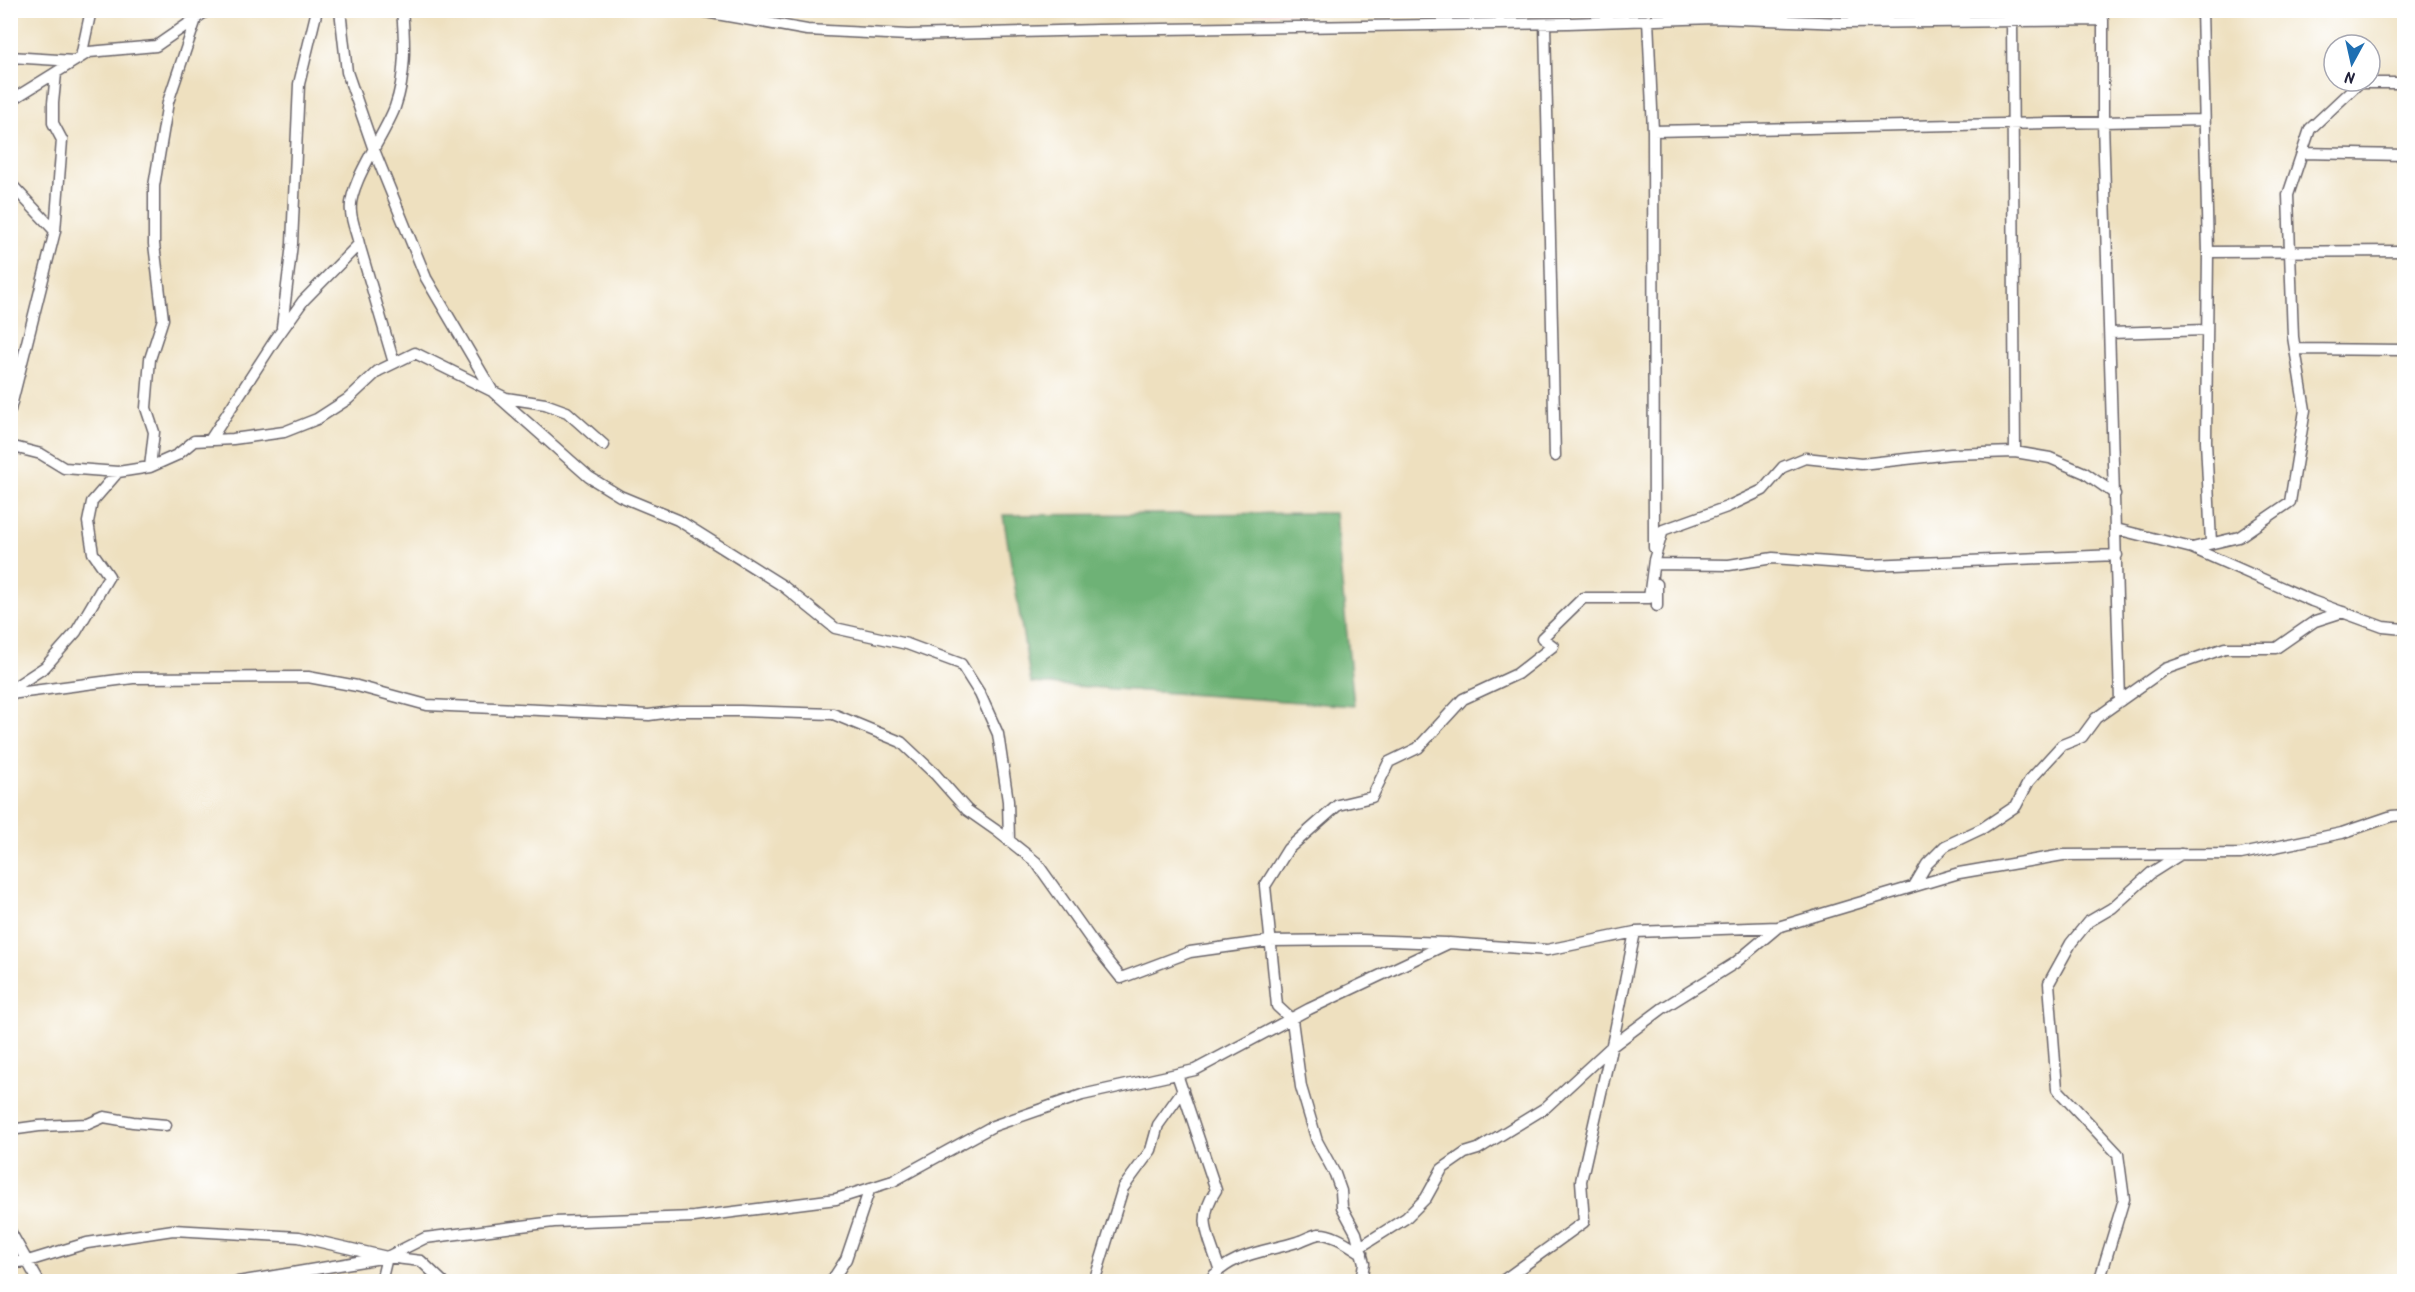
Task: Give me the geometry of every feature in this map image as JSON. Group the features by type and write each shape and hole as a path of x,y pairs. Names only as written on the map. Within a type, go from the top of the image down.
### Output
{"street":[{"path":"78,59 91,10"},
{"path":"10,101 90,52 156,46 208,10"},
{"path":"282,331 292,244 299,84 317,10"},
{"path":"340,10 347,72 374,150 426,278 493,392 590,477 620,496 678,520 783,586 835,628 907,644 961,664 980,694 998,734 1008,801 1010,841"},
{"path":"394,363 350,210 359,176 395,107 403,76 402,10"},
{"path":"694,10 807,30 908,35 1545,24 1648,20 1714,14 1844,23 2012,21 2103,15 2103,122 2120,701"},
{"path":"1844,10 1844,23"},
{"path":"2202,10 2208,252 2206,441 2211,543"},
{"path":"150,466 154,432 146,408 150,359 163,319 154,244 154,186 168,102 196,19"},
{"path":"1648,20 1653,131 1657,606"},
{"path":"2012,21 2015,452"},
{"path":"1545,24 1555,456"},
{"path":"10,57 78,59"},
{"path":"10,410 55,231 62,140 53,123 56,73"},
{"path":"2192,548 2239,537 2290,502 2305,410 2295,349 2288,195 2310,129 2359,83 2404,83"},
{"path":"1653,131 2204,120"},
{"path":"2302,153 2404,155"},
{"path":"10,183 55,231"},
{"path":"210,440 303,301 359,244"},
{"path":"2208,252 2404,251"},
{"path":"2110,333 2207,330"},
{"path":"2295,349 2404,350"},
{"path":"10,446 41,454 64,468 118,472 150,466 177,455 194,441 233,440 284,432 317,419 348,399 378,371 415,353 506,398 545,404 567,412 604,445"},
{"path":"1361,1281 1364,1263 1356,1233 1342,1207 1341,1191 1335,1174 1317,1141 1301,1087 1292,1020 1276,1006 1265,886 1288,849 1338,805 1372,797 1389,762 1418,748 1463,699 1517,674 1553,646 1542,638 1583,598 1649,598 1663,530 1727,507 1763,490 1783,467 1805,458 1861,464 1951,454 2015,452 2050,458 2085,472 2115,494"},
{"path":"10,692 45,667 76,632 109,576 93,553 88,522 92,502 118,472"},
{"path":"2116,529 2192,548 2343,612 2383,627 2404,629"},
{"path":"1655,562 1730,565 1773,558 1870,565 2117,555"},
{"path":"1914,886 1927,864 1945,846 1983,828 2016,806 2029,781 2062,745 2082,737 2096,717 2165,669 2225,648 2276,648 2315,621 2343,612"},
{"path":"10,692 134,678 308,677 357,686 427,705 650,715 679,711 833,714 901,742 935,774 967,810 1036,862 1096,948 1122,978 1190,952 1269,941 1362,940 1547,950 1635,932 1778,927 1959,873 2062,855 2241,854 2342,833 2392,816 2404,815"},
{"path":"2099,1281 2124,1199 2118,1154 2057,1089 2049,983 2071,943 2088,922 2112,908 2151,873 2182,854"},
{"path":"1361,1250 1406,1218 1426,1198 1443,1169 1465,1153 1478,1149 1545,1108 1611,1047 1663,1008 1735,963 1778,927"},
{"path":"1501,1281 1584,1222 1581,1180 1635,932"},
{"path":"238,1281 387,1257 425,1238 554,1222 694,1217 837,1199 893,1181 993,1126 1082,1095 1195,1070 1309,1009 1449,943"},
{"path":"1177,1074 1216,1190 1206,1204 1204,1221 1219,1268"},
{"path":"1094,1281 1123,1188 1151,1150 1158,1125 1183,1090"},
{"path":"10,1130 88,1124 104,1117 166,1125"},
{"path":"831,1281 846,1259 870,1188"},
{"path":"10,1263 28,1261 87,1243 173,1230 299,1237 387,1257 421,1261 443,1281"},
{"path":"10,1231 39,1281"},
{"path":"1208,1281 1219,1268 1247,1255 1299,1242 1318,1234 1330,1236 1361,1250"},
{"path":"381,1281 387,1257"}],"shaded area":[{"path":"1218,10 1479,10 1479,11 1218,14"}],"green space":[{"path":"1335,513 1354,706 1031,683 1003,515"}]}
